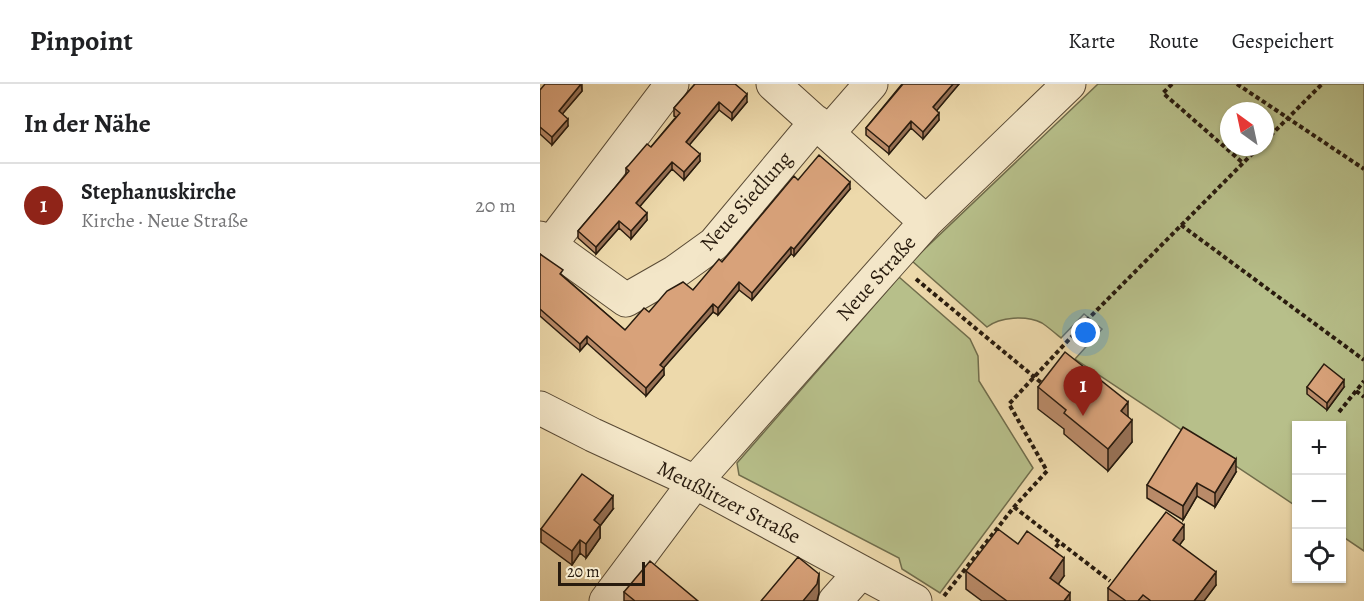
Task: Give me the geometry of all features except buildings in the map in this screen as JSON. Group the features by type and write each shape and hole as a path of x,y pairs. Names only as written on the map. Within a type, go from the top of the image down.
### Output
{"street":[{"name":"Neue Siedlung","path":"672,84 545,242 626,300 675,272 714,243 822,127 871,84"},
{"path":"772,84 926,222"},
{"name":"Neue Straße","path":"606,601 695,482 926,222 1069,84"},
{"name":"Meußlitzer Straße","path":"540,408 695,482 915,601"},
{"path":"835,601 861,572"}],"path":[{"path":"1172,84 1163,93 1243,164"},
{"path":"1237,84 1364,169"},
{"path":"1274,132 1322,84"},
{"path":"940,601 1014,507 1047,471 1010,404 1181,225 1251,156"},
{"path":"1181,225 1364,360"},
{"path":"892,260 1050,389"},
{"path":"1339,412 1364,381"},
{"path":"1356,391 1364,397"},
{"path":"1014,507 1110,581"},
{"path":"1049,556 1060,542"}],"green space":[{"path":"1098,84 1364,84 1364,551 1346,539 1346,421 1292,421 1292,503 1075,359 1102,329 1084,314 1061,338 1036,320 1006,319 987,327 912,261"},
{"path":"899,277 970,339 978,356 979,381 1033,468 940,593 902,569 899,558 739,475 737,463"}],"place":[{"name":"Stephanuskirche","path":"1083,416"}]}
